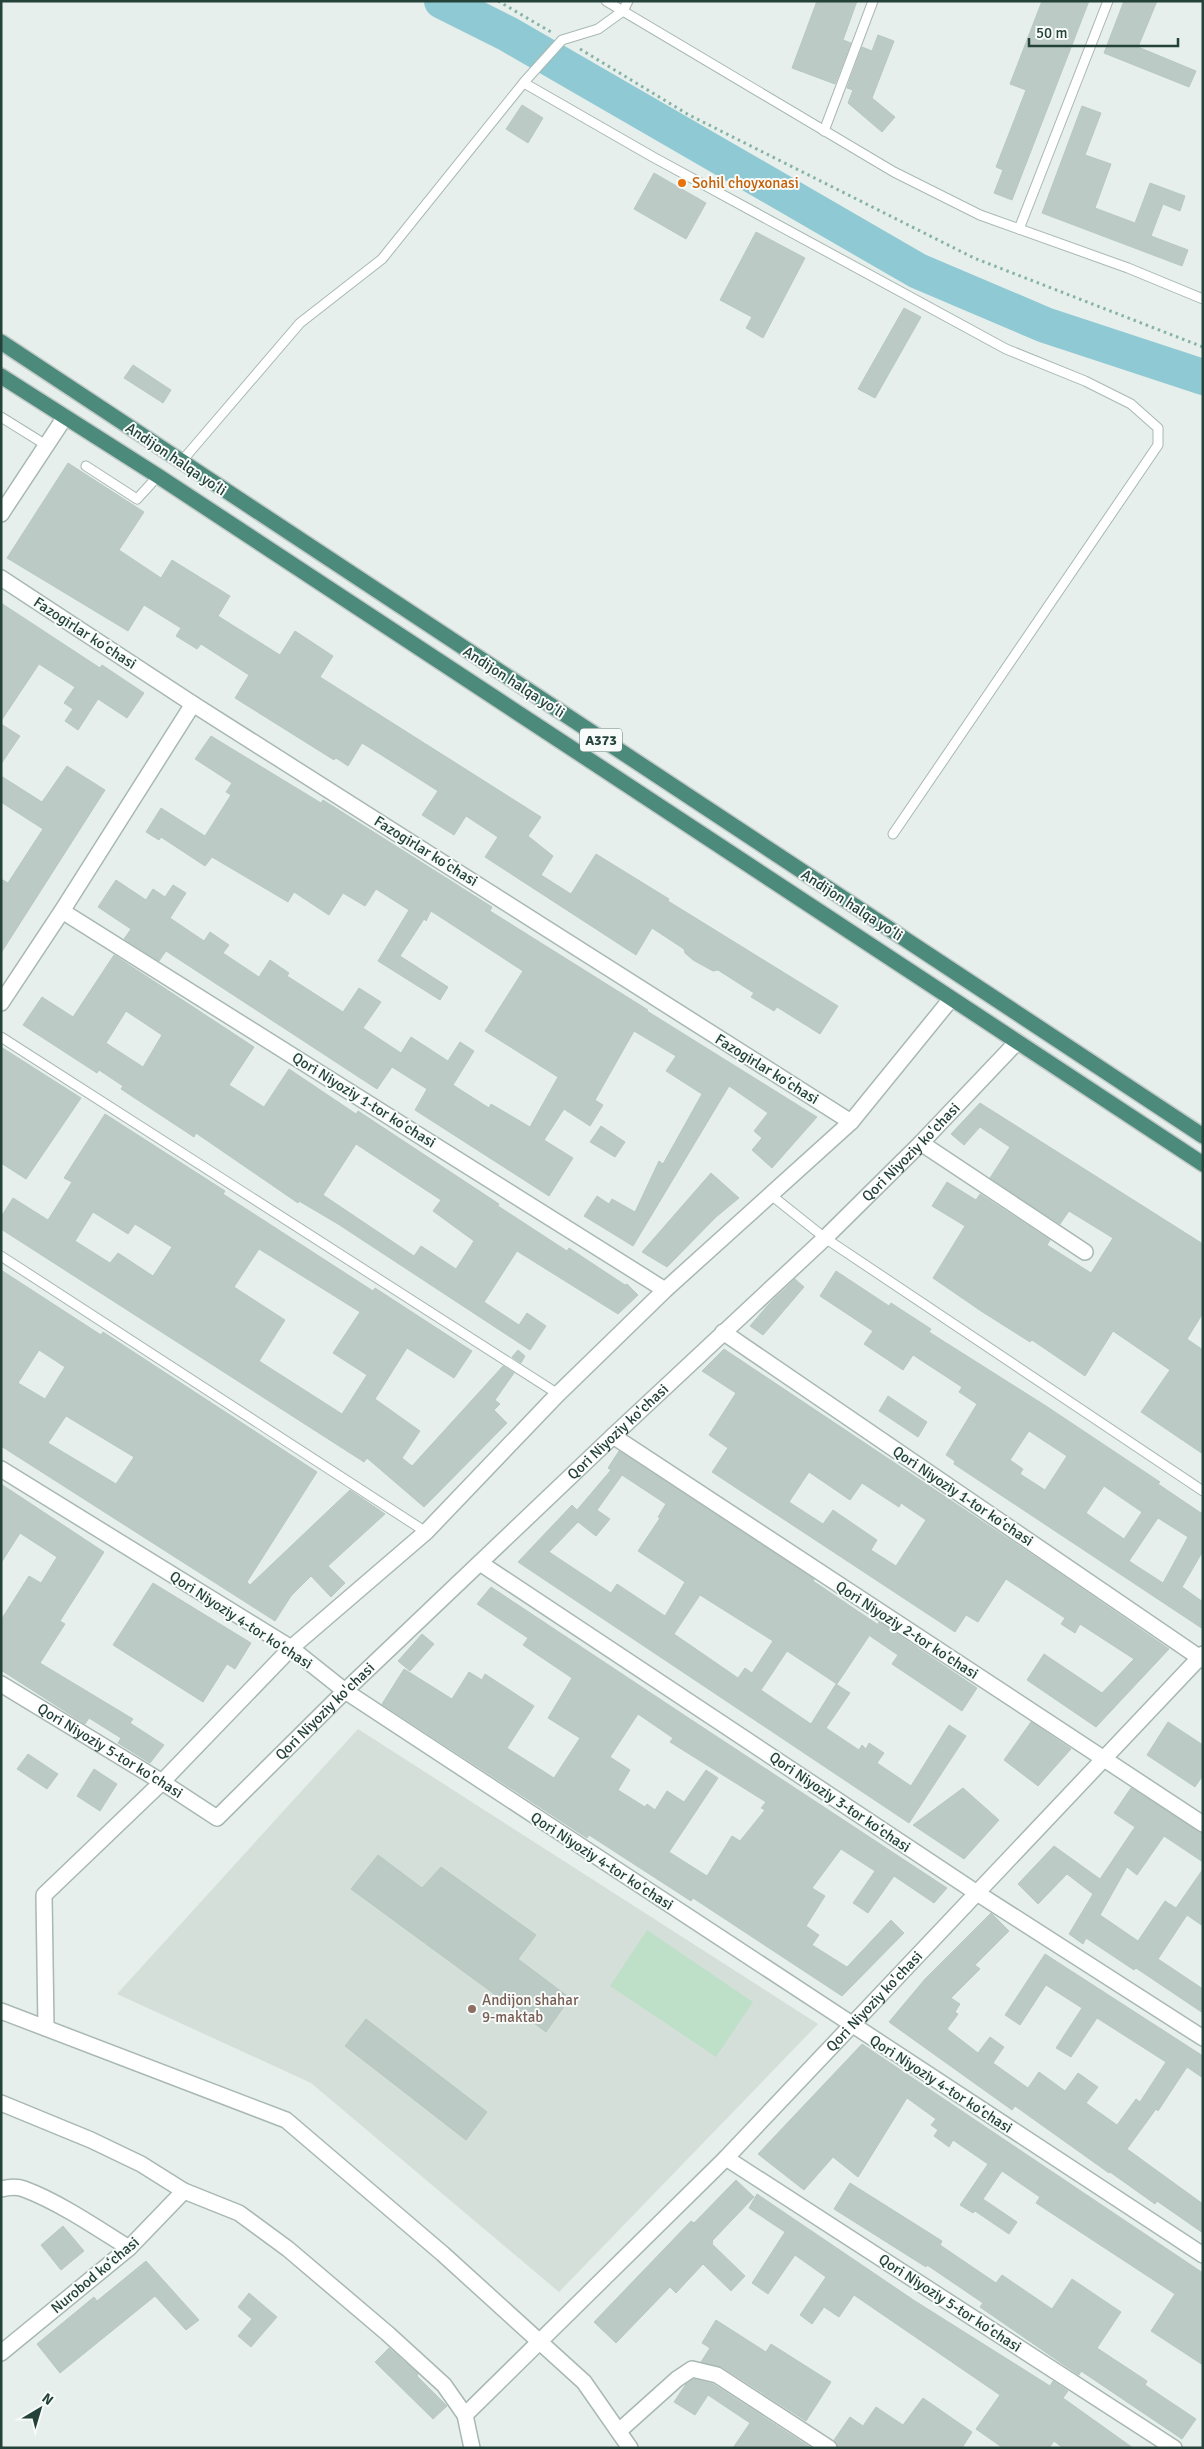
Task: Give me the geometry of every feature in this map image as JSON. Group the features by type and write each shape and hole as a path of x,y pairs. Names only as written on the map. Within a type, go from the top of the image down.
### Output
{"highway":[{"name":"Andijon halqa yo‘li","path":"1,342 1203,1136"},
{"name":"Andijon halqa yo‘li","path":"1,376 158,476 1203,1164"}],"street":[{"path":"1,514 65,417"},
{"name":"Fazogirlar koʻchasi","path":"1,578 193,704 851,1122"},
{"path":"1,1003 62,911 193,704"},
{"name":"Qori Niyoziy 1-tor koʻchasi","path":"62,911 665,1290"},
{"path":"46,2028 44,1895 162,1782 291,1648 426,1532 558,1394 665,1290 851,1122 951,999"},
{"name":"Qori Niyoziy ko'chasi","path":"217,1818 345,1691 612,1436 825,1238 921,1143 1017,1042"},
{"path":"921,1143 1085,1252"},
{"name":"Qori Niyoziy 1-tor koʻchasi","path":"723,1332 1202,1657"},
{"name":"Qori Niyoziy 2-tor koʻchasi","path":"612,1436 1203,1824"},
{"name":"Qori Niyoziy 4-tor koʻchasi","path":"1,1469 291,1648 345,1691 1203,2255"},
{"name":"Qori Niyoziy 3-tor koʻchasi","path":"480,1563 977,1893 1203,2038"},
{"name":"Qori Niyoziy ko'chasi","path":"465,2415 726,2158 1103,1759 1202,1657"},
{"name":"Qori Niyoziy 5-tor ko'chasi","path":"1,1684 162,1782 217,1818"},
{"path":"1,2011 286,2120 444,2254 536,2344 584,2382 630,2448"},
{"path":"1,2104 92,2140 141,2164 184,2191 239,2213 288,2249 387,2332 444,2385 465,2415 472,2448"},
{"name":"Qori Niyoziy 5-tor koʻchasi","path":"726,2158 1174,2448"},
{"path":"1,2189 11,2186 23,2189 77,2216 129,2248"},
{"name":"Nurobod koʻchasi","path":"1,2354 129,2248 184,2191"},
{"path":"619,2431 677,2379 692,2369 717,2375 829,2448"}],"lane":[{"path":"606,1 894,172 980,215 1128,268 1203,299"},
{"path":"181,462 300,323 382,259 525,82 562,40 598,29 623,11 628,1"},
{"path":"824,131 873,1"},
{"path":"1019,229 1108,1"},
{"path":"525,82 654,157 1006,349 1085,381 1131,404 1158,428 1158,445 893,834"},
{"path":"1,417 46,445"},
{"path":"86,466 137,499 158,476"},
{"path":"1,1037 558,1394"},
{"path":"771,1195 825,1238 1203,1491"},
{"path":"1,1256 426,1532"}],"path":[{"path":"498,1 689,115 974,258 1203,347"}],"shaded area":[{"name":"Andijon shahar 9-maktab","path":"358,1729 818,2024 559,2292 311,2083 117,1994"}],"green space":[{"path":"647,1930 753,2002 716,2057 610,1986"}],"building":[{"path":"817,1 857,1 843,40 851,43 835,84 792,68"},
{"path":"1042,1 1089,1 1012,200 994,193 1003,170 996,167 1026,90 1010,84"},
{"path":"1124,1 1157,1 1138,47 1196,71 1189,87 1104,53"},
{"path":"878,35 894,41 872,98 895,117 882,132 848,103 853,90 847,88 862,47 872,51"},
{"path":"522,105 543,118 528,143 506,129"},
{"path":"1082,106 1101,113 1085,155 1111,164 1095,208 1135,223 1150,183 1185,196 1180,211 1163,204 1151,236 1188,250 1182,266 1042,213"},
{"path":"654,173 706,203 686,239 634,209"},
{"path":"756,232 805,258 763,338 746,328 752,317 720,300"},
{"path":"904,308 921,317 875,398 858,389"},
{"path":"133,365 171,390 163,403 124,378"},
{"path":"68,463 144,512 119,550 161,578 172,560 230,596 218,616 280,655 295,631 333,656 320,677 541,817 528,836 553,856 541,875 571,894 596,854 669,899 668,901 838,1006 820,1034 777,1007 774,1011 751,997 754,993 718,970 713,971 693,960 685,953 684,949 652,928 636,955 485,857 498,837 466,816 454,835 422,815 438,791 362,743 348,766 336,758 334,760 235,698 249,675 201,644 197,649 176,636 181,628 144,605 128,631 7,558"},
{"path":"1,603 100,668 102,665 144,693 127,718 98,699 78,730 65,721 73,709 64,703 75,687 39,664 1,721"},
{"path":"1,724 20,736 1,764"},
{"path":"211,736 321,803 323,800 492,907 490,911 817,1117 772,1168 752,1150 762,1138 754,1131 768,1113 729,1086 633,1246 584,1216 597,1196 609,1204 612,1199 635,1212 659,1161 663,1164 702,1094 666,1071 676,1056 634,1031 595,1100 603,1105 590,1126 564,1109 544,1140 573,1158 549,1196 415,1110 427,1089 392,1067 377,1089 166,951 159,961 124,939 131,929 98,907 116,880 146,900 153,889 165,897 173,885 186,893 170,918 204,941 210,932 229,945 223,953 259,977 270,960 289,973 287,976 343,1012 359,988 381,1002 363,1028 401,1053 411,1037 448,1061 460,1042 474,1051 453,1085 489,1108 491,1104 530,1127 558,1077 485,1031 523,971 431,911 426,921 424,919 400,956 448,987 440,1000 378,961 409,910 376,889 365,906 343,893 329,915 294,892 288,902 212,857 205,866 161,837 159,840 146,832 161,808 205,836 231,795 226,792 232,783 195,759"},
{"path":"67,766 105,790 1,953 1,879 8,883 43,829 1,802 1,776 42,802"},
{"path":"114,955 254,1047 229,1085 264,1107 289,1069 356,1114 358,1111 567,1251 569,1248 625,1285 627,1284 638,1295 618,1314 517,1251 484,1302 519,1325 527,1313 546,1326 530,1350 338,1224 299,1201 298,1203 196,1133 194,1137 121,1089 123,1086 99,1070 97,1073 23,1025 42,997 73,1017","holes":["126,1011 162,1035 143,1067 106,1043","356,1144 441,1200 433,1211 474,1241 456,1269 421,1246 414,1256 323,1195"]},
{"path":"1,1047 81,1098 26,1179 1,1163"},
{"path":"980,1103 1203,1244 1203,1313 1187,1339 1203,1350 1203,1454 1141,1412 1170,1370 1113,1331 1085,1376 1032,1340 1030,1342 981,1311 933,1278 965,1226 932,1206 947,1182 976,1200 980,1194 1050,1240 1047,1245 1091,1273 1113,1238 1069,1211 1060,1224 990,1178 1010,1147 980,1127 964,1145 951,1134"},
{"path":"105,1114 225,1191 223,1194 373,1291 375,1288 472,1351 454,1378 407,1348 375,1399 420,1431 402,1458 412,1466 503,1366 514,1373 495,1400 500,1404 494,1410 507,1423 424,1507 367,1458 364,1462 1,1229 1,1217 13,1198 48,1220 72,1182 64,1178","holes":["93,1212 128,1234 135,1224 172,1247 153,1276 118,1253 110,1263 75,1241","259,1249 360,1312 333,1353 367,1375 342,1414 259,1361 285,1320 234,1287"]},
{"path":"601,1126 625,1142 615,1157 590,1142"},
{"path":"711,1173 739,1198 716,1217 667,1267 642,1252"},
{"path":"1,1270 101,1335 103,1332 317,1472 247,1582 250,1585 350,1490 385,1514 328,1566 345,1583 331,1597 311,1576 291,1596 275,1621 1,1446","holes":["39,1350 65,1367 45,1399 18,1383","66,1416 134,1457 116,1484 48,1443"]},
{"path":"836,1271 889,1306 891,1303 931,1329 929,1332 1046,1406 1160,1482 1158,1484 1201,1513 1203,1510 1203,1551 1182,1587 1203,1602 1203,1629 954,1464 955,1461 946,1455 977,1404 959,1392 962,1387 913,1355 903,1370 864,1344 873,1331 820,1296","holes":["1029,1431 1067,1456 1045,1490 1020,1474 1023,1469 1010,1460","1104,1486 1142,1512 1124,1539 1086,1513","1158,1518 1188,1537 1163,1583 1129,1561"]},
{"path":"795,1279 804,1287 763,1335 750,1326 768,1305"},
{"path":"724,1349 1046,1564 1169,1649 1096,1727 1027,1680 1044,1654 1102,1693 1134,1659 1080,1624 1075,1633 1061,1624 1065,1618 1006,1579 978,1622 966,1615 955,1632 712,1472 728,1448 709,1435 736,1393 702,1371","holes":["809,1472 850,1500 862,1483 899,1507 901,1503 926,1520 896,1566 871,1550 877,1540 833,1510 823,1524 789,1502"]},
{"path":"518,1350 525,1356 521,1363 512,1357"},
{"path":"888,1396 927,1422 918,1437 879,1411"},
{"path":"619,1451 814,1579 813,1581 877,1624 837,1684 787,1651 761,1690 811,1724 836,1684 850,1693 826,1728 859,1750 862,1745 866,1749 869,1743 884,1753 877,1763 911,1786 949,1725 966,1736 909,1823 518,1562 572,1505 577,1510 611,1470 608,1468","holes":["622,1475 666,1504 658,1517 660,1518 638,1551 685,1582 665,1616 617,1584 611,1593 549,1552 578,1522 596,1536 610,1519 597,1510","700,1595 773,1641 752,1673 745,1668 738,1678 674,1634"]},
{"path":"1,1484 104,1552 60,1621 65,1624 40,1663 133,1719 130,1723 164,1745 150,1763 118,1743 121,1738 89,1718 85,1724 1,1670 1,1620 29,1576 41,1583 57,1557 20,1533 1,1563"},
{"path":"153,1583 251,1643 235,1669 227,1664 203,1702 113,1645"},
{"path":"491,1587 947,1888 934,1903 894,1876 868,1913 853,1903 875,1871 841,1849 812,1888 825,1896 806,1926 819,1935 812,1945 847,1967 891,1920 904,1933 842,1996 693,1898 691,1901 589,1835 587,1838 382,1704 404,1669 452,1699 469,1672 482,1680 485,1674 534,1706 507,1748 554,1778 580,1738 548,1718 572,1678 523,1645 528,1638 477,1604","holes":["638,1714 673,1738 670,1742 766,1802 761,1808 765,1810 740,1841 732,1836 707,1876 669,1852 718,1778 706,1770 684,1802 667,1791 655,1810 647,1804 645,1807 618,1790 630,1770 610,1757"]},
{"path":"879,1622 977,1688 962,1711 892,1664 898,1655 870,1636"},
{"path":"422,1634 434,1644 410,1671 398,1661"},
{"path":"1031,1722 1071,1749 1038,1786 1004,1760"},
{"path":"1168,1722 1203,1745 1203,1775 1195,1787 1147,1755"},
{"path":"28,1754 58,1774 47,1789 17,1769"},
{"path":"94,1769 117,1784 100,1811 77,1796"},
{"path":"963,1788 999,1820 964,1859 913,1825"},
{"path":"1131,1788 1203,1834 1203,1862 1164,1836 1137,1875 1127,1867 1100,1915 1138,1941 1165,1901 1176,1908 1203,1869 1203,1926 1187,1915 1158,1959 1203,1989 1203,2013 1136,1968 1134,1970 1086,1938 1083,1944 1069,1934 1093,1894 1067,1874 1038,1904 1018,1884 1054,1846 1100,1879 1135,1827 1114,1813"},
{"path":"378,1855 422,1888 441,1867 536,1935 518,1959 570,1998 546,2032 351,1889"},
{"path":"991,1913 1009,1931 975,1965 980,1969 951,1998 960,2004 955,2012 958,2014 947,2029 978,2053 990,2037 1004,2047 993,2063 1028,2088 1039,2072 1065,2091 1078,2073 1098,2087 1086,2103 1117,2125 1136,2099 1140,2102 1166,2062 1097,2018 1071,2057 1056,2048 1082,2008 1046,1985 1020,2025 1005,2015 1045,1954 1203,2056 1203,2078 1187,2067 1158,2111 1156,2109 1127,2149 1203,2204 1203,2233 1157,2201 1155,2204 1109,2173 1015,2106 1012,2110 889,2022 925,1979"},
{"path":"366,2019 487,2112 466,2140 345,2046"},
{"path":"862,2044 1203,2273 1203,2365 1151,2331 1175,2294 1036,2203 1040,2197 1002,2171 983,2199 1017,2222 1009,2234 975,2211 973,2213 960,2205 988,2164 953,2140 949,2147 934,2136 938,2130 931,2125 936,2119 907,2098 858,2177 833,2157 804,2190 758,2154"},
{"path":"736,2180 754,2197 712,2241 712,2244 745,2276 731,2291 703,2264 676,2293 670,2287 616,2343 594,2322 691,2221 694,2223"},
{"path":"850,2183 942,2241 940,2245 996,2283 1002,2275 1052,2309 1072,2279 1121,2312 1097,2348 1147,2381 1145,2385 1196,2419 1182,2439 1081,2371 1079,2375 1064,2365 980,2307 983,2303 927,2265 926,2267 834,2209"},
{"path":"757,2194 915,2301 1050,2386 1053,2381 1068,2391 1063,2398 1133,2448 1063,2448 1054,2441 1049,2448 1003,2448 976,2429 1000,2395 854,2295 839,2317 824,2307 812,2324 800,2315 826,2277 795,2255 768,2294 752,2283 785,2232 749,2208"},
{"path":"63,2226 84,2251 61,2270 41,2245"},
{"path":"146,2261 199,2320 186,2330 155,2296 60,2373 37,2344 94,2297 97,2301"},
{"path":"249,2293 277,2317 251,2347 238,2336 252,2319 238,2307"},
{"path":"716,2320 766,2352 771,2344 831,2382 806,2421 722,2367 701,2362 710,2348 702,2343"},
{"path":"389,2348 418,2374 417,2376 447,2406 433,2419 375,2362"},
{"path":"694,2379 713,2384 811,2448 733,2448 750,2423 708,2395 695,2415 674,2402 686,2384"},
{"path":"923,2398 972,2432 962,2448 838,2448 834,2440 850,2417 863,2426 876,2407 903,2425"}],"waterway":[{"path":"442,1 508,34 918,271 1045,325 1203,377"}],"place":[{"name":"Sohil choyxonasi","path":"682,183"},
{"name":"Andijon shahar 9-maktab","path":"472,2009"}]}
